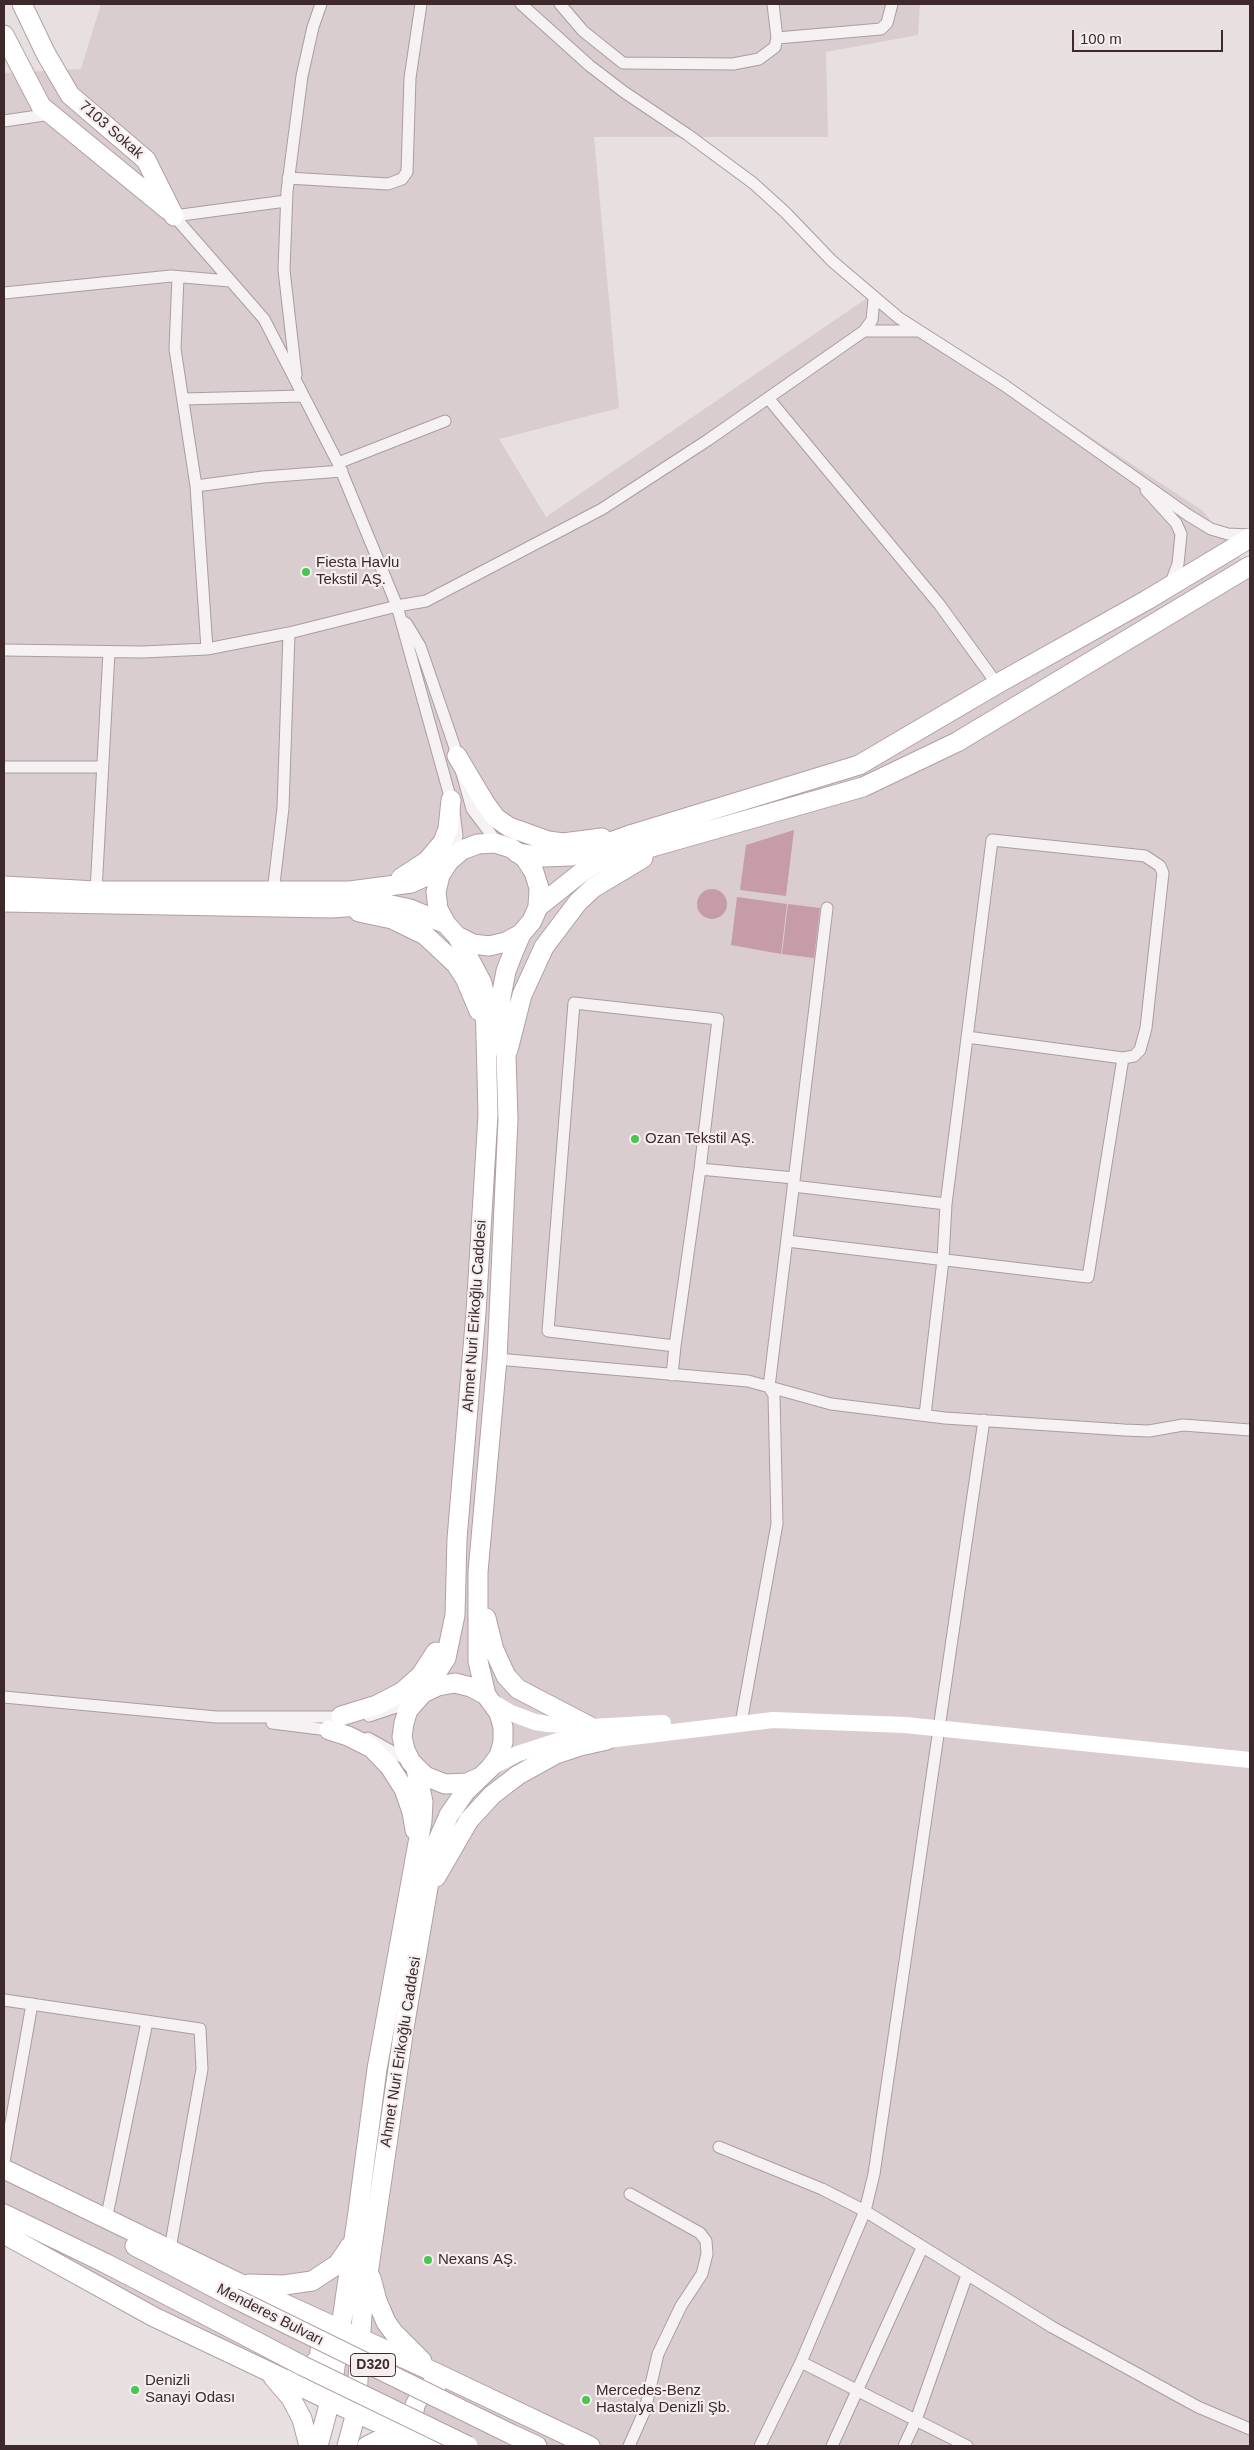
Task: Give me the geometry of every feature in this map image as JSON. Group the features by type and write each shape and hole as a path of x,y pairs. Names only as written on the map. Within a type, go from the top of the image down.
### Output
{"main road":[{"name":"7103 Sokak","path":"22,4 46,54 70,94 146,160 174,216"},
{"path":"4,35 46,110"},
{"name":"7103 Sokak","path":"46,110 174,216"},
{"path":"517,853 549,858 571,856 633,834 860,765 1250,537"},
{"path":"538,907 570,881 599,862 675,842 872,783 957,742 1250,566"},
{"path":"458,756 484,803 496,818 509,827 535,838 563,842 633,834"},
{"path":"376,889 414,872 435,853 448,829 451,800"},
{"path":"506,1056 528,979 544,946 559,926 578,902 610,876 675,842"},
{"path":"4,902 331,908 386,904 410,909 452,930 472,944 489,946 506,942 521,934 532,921 538,907 539,888 534,872 525,858 499,845 478,844 462,850 440,875 436,892 438,909 452,930"},
{"path":"4,886 96,891 273,892 376,889 411,883 448,864"},
{"path":"331,908 392,918 424,934 443,950 465,978 477,1003 486,1034"},
{"name":"Ahmet Nuri Erikoğlu Caddesi","path":"420,1696 432,1682 446,1658 454,1615 457,1539 476,1312 488,1115 486,1010 482,984 452,930"},
{"name":"Ahmet Nuri Erikoğlu Caddesi","path":"488,1698 478,1661 478,1572 497,1359 508,1119 506,1056 500,1020 501,997 506,972 521,934"},
{"path":"478,1572 488,1632 506,1676 518,1689 532,1698 591,1727"},
{"path":"417,1854 412,1812 404,1789 390,1767 372,1748 348,1736 335,1723 377,1706 412,1684 429,1665 454,1615"},
{"path":"455,1684 471,1687 488,1698 499,1713 503,1727 503,1742 499,1756 484,1773 468,1783 445,1784 425,1776 413,1766 405,1750 402,1736 408,1710 420,1696 438,1686 455,1684"},
{"path":"426,1896 461,1832 492,1795 518,1775 556,1754 586,1744 607,1740"},
{"name":"Ahmet Nuri Erikoğlu Caddesi","path":"318,2446 330,2401 377,2069 417,1854 423,1802 413,1766"},
{"name":"Ahmet Nuri Erikoğlu Caddesi","path":"346,2446 356,2413 360,2338 404,2028 437,1842 442,1828 466,1792 484,1773"},
{"path":"4,2169 106,2220 170,2249 237,2291 304,2312 590,2446"},
{"name":"Menderes Bulvarı","path":"4,2182 115,2236 237,2291 537,2446"},
{"name":"Menderes Bulvarı","path":"4,2214 303,2366 468,2446"},
{"path":"4,2234 154,2317 405,2436 429,2445"},
{"path":"237,2291 312,2281 338,2264 354,2238"},
{"path":"370,2269 377,2301 386,2322 394,2333 434,2372"},
{"path":"266,2371 286,2378 298,2376 308,2370 319,2358 321,2344 315,2327 304,2312"},
{"path":"266,2371 291,2398 302,2419 309,2446"},
{"path":"429,2445 415,2425 413,2416 415,2405 420,2396 430,2386 441,2382 456,2383"},
{"path":"367,2446 376,2441 405,2436"}],"street":[{"path":"296,382 284,270 286,201 302,76 313,27 321,4"},
{"path":"288,178 388,184 402,179 407,172 410,78 421,4"},
{"path":"521,4 624,92 688,135 753,183 832,261 874,299 1004,385 1134,478 1211,529 1250,537"},
{"path":"560,4 583,30 622,63 734,64 750,62 768,54 775,47 773,4"},
{"path":"776,38 882,29 887,23 892,4"},
{"path":"4,122 46,110"},
{"path":"174,216 286,201"},
{"path":"174,216 264,319 340,467 397,606 451,800 457,829 448,864"},
{"path":"4,293 178,277 230,281"},
{"path":"178,277 175,349 196,486 207,649"},
{"path":"4,650 109,652 207,649 289,633 397,606 426,601 602,509 708,440 864,331 872,320 874,299"},
{"path":"864,331 920,331"},
{"path":"183,399 303,396"},
{"path":"768,398 939,604 997,684"},
{"path":"196,486 340,467 445,421"},
{"path":"1134,478 1176,523 1181,534 1178,564 1169,586"},
{"path":"397,606 420,646 458,756 472,809 499,845"},
{"path":"273,892 283,808 289,633"},
{"path":"96,891 109,652"},
{"path":"4,767 102,766"},
{"path":"925,1416 943,1260 946,1204 967,1037 992,840 1146,856 1160,866 1163,873 1146,1028 1140,1050 1134,1056 1123,1058 967,1037"},
{"path":"741,1723 777,1524 774,1395 769,1387 827,908"},
{"path":"672,1375 676,1346 700,1169 718,1019 574,1003 548,1331 676,1346"},
{"path":"786,1241 1088,1277 1123,1058"},
{"path":"700,1169 946,1204"},
{"path":"497,1359 748,1381 831,1404 925,1416 1124,1430 1149,1431 1183,1425 1250,1430"},
{"path":"760,2446 801,2362 865,2211 874,2174 885,2109 984,1420"},
{"path":"4,1697 216,1717 335,1723 395,1709 420,1696"},
{"path":"488,1698 511,1714 535,1722 591,1727 668,1723 741,1723"},
{"path":"246,1718 335,1723 368,1738 413,1766"},
{"path":"484,1773 517,1754 557,1741 607,1740 773,1720 939,1728 1250,1760"},
{"path":"4,2000 200,2029 202,2069 170,2249"},
{"path":"4,2162 32,2004"},
{"path":"106,2220 147,2022"},
{"path":"719,2147 822,2189 865,2211 1052,2327 1198,2407 1250,2429"},
{"path":"629,2446 645,2410 658,2354 681,2306 702,2274 707,2254 706,2241 700,2233 630,2194"},
{"path":"832,2446 922,2248"},
{"path":"904,2446 916,2420 967,2275"},
{"path":"801,2362 967,2446"}],"shaded area":[{"path":"101,4 920,4 918,35 826,52 828,137 594,137 619,408 499,439 546,517 873,294 1203,511 1250,570 1250,2446 445,2446 4,2240 4,73 81,69"},
{"path":"794,830 786,896 740,890 746,845"},
{"path":"712,889 723,893 727,904 723,915 712,919 701,915 697,904 701,893"},
{"path":"737,897 787,904 781,954 731,945"},
{"path":"788,904 820,908 814,958 782,954"}],"place":[{"name":"Fiesta Havlu Tekstil AŞ.","path":"306,572"},
{"name":"Ozan Tekstil AŞ.","path":"635,1139"},
{"name":"Nexans AŞ.","path":"428,2260"},
{"name":"Denizli Sanayi Odası","path":"135,2390"},
{"name":"Mercedes-Benz Hastalya Denizli Şb.","path":"586,2400"}]}
